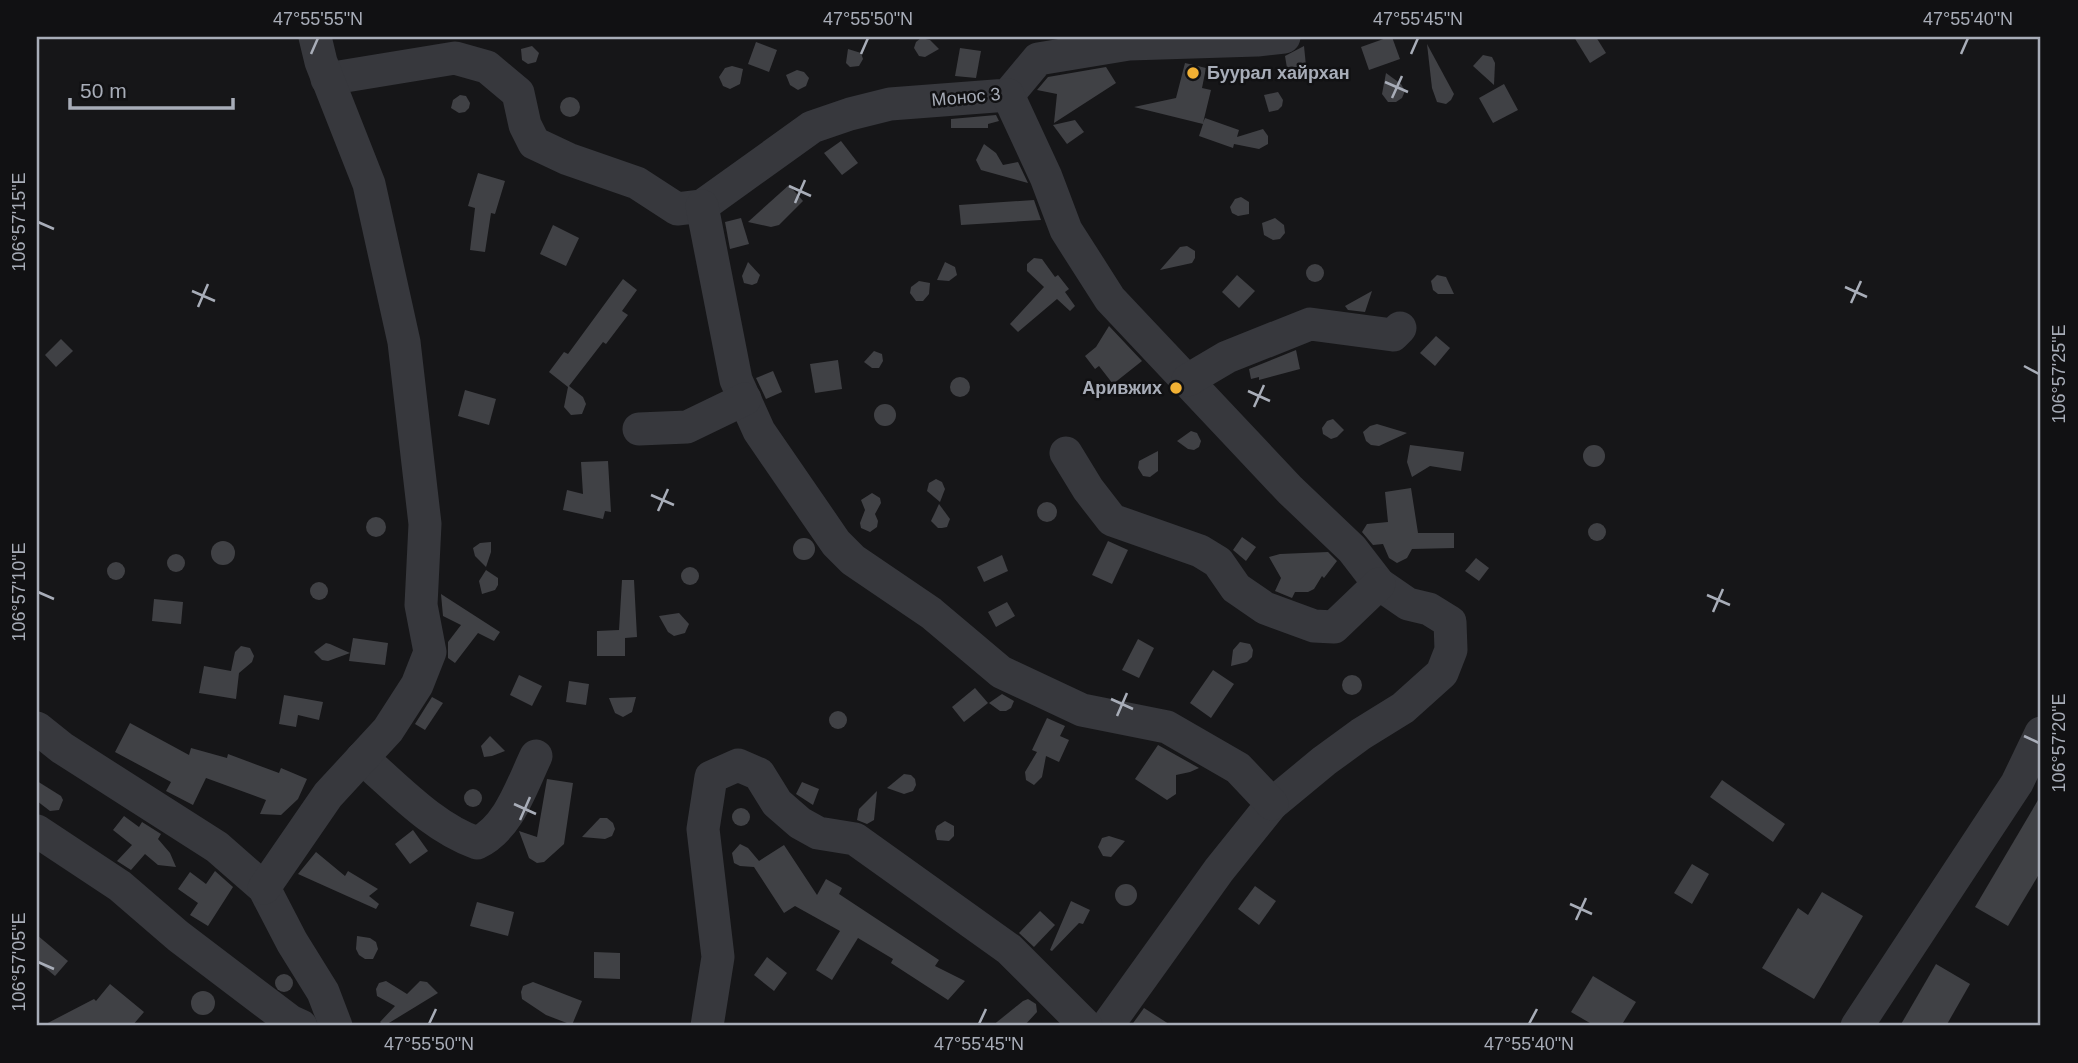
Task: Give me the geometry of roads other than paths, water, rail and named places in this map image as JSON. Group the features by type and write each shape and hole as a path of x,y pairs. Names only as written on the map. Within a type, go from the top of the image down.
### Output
{"street":[{"path":"264,888 328,795 388,730 416,685 430,652 421,605 425,524 404,342 369,184 327,79 315,37"},
{"name":"Монос 3","path":"702,206 812,127 890,104 1008,95 1035,48 1284,37"},
{"path":"327,79 455,58 486,67 517,93 525,125 534,143 568,159 637,183 677,209 702,206 736,380 759,431 836,543 853,560 931,613 1001,672 1082,710 1167,727 1238,768 1272,804"},
{"path":"1008,95 1046,177 1066,230 1110,299 1290,490 1352,549 1379,584 1408,604 1429,609 1450,622 1451,650 1442,673 1403,708 1333,754 1272,804 1219,870 1107,1026"},
{"path":"1188,380 1227,356 1310,324 1393,335 1400,328"},
{"path":"639,429 687,427 745,399"},
{"path":"1066,453 1088,489 1112,520 1200,551 1218,562 1236,588 1265,608 1314,626 1334,627 1379,584"},
{"path":"37,728 62,748 217,847 264,888 292,942 323,992 336,1026"},
{"path":"1857,1026 2017,783 2041,733"},
{"path":"362,758 419,808 459,836 477,843 489,837 499,825 536,755"},
{"path":"707,1026 718,957 703,829 711,777 738,765 759,774 777,803 800,823 818,832 855,839 1009,949 1086,1026"},
{"path":"37,831 120,886 178,936 290,1021 301,1026"}],"place":[{"name":"Буурал хайрхан","path":"1193,73"},
{"name":"Аривжих","path":"1176,388"}]}
